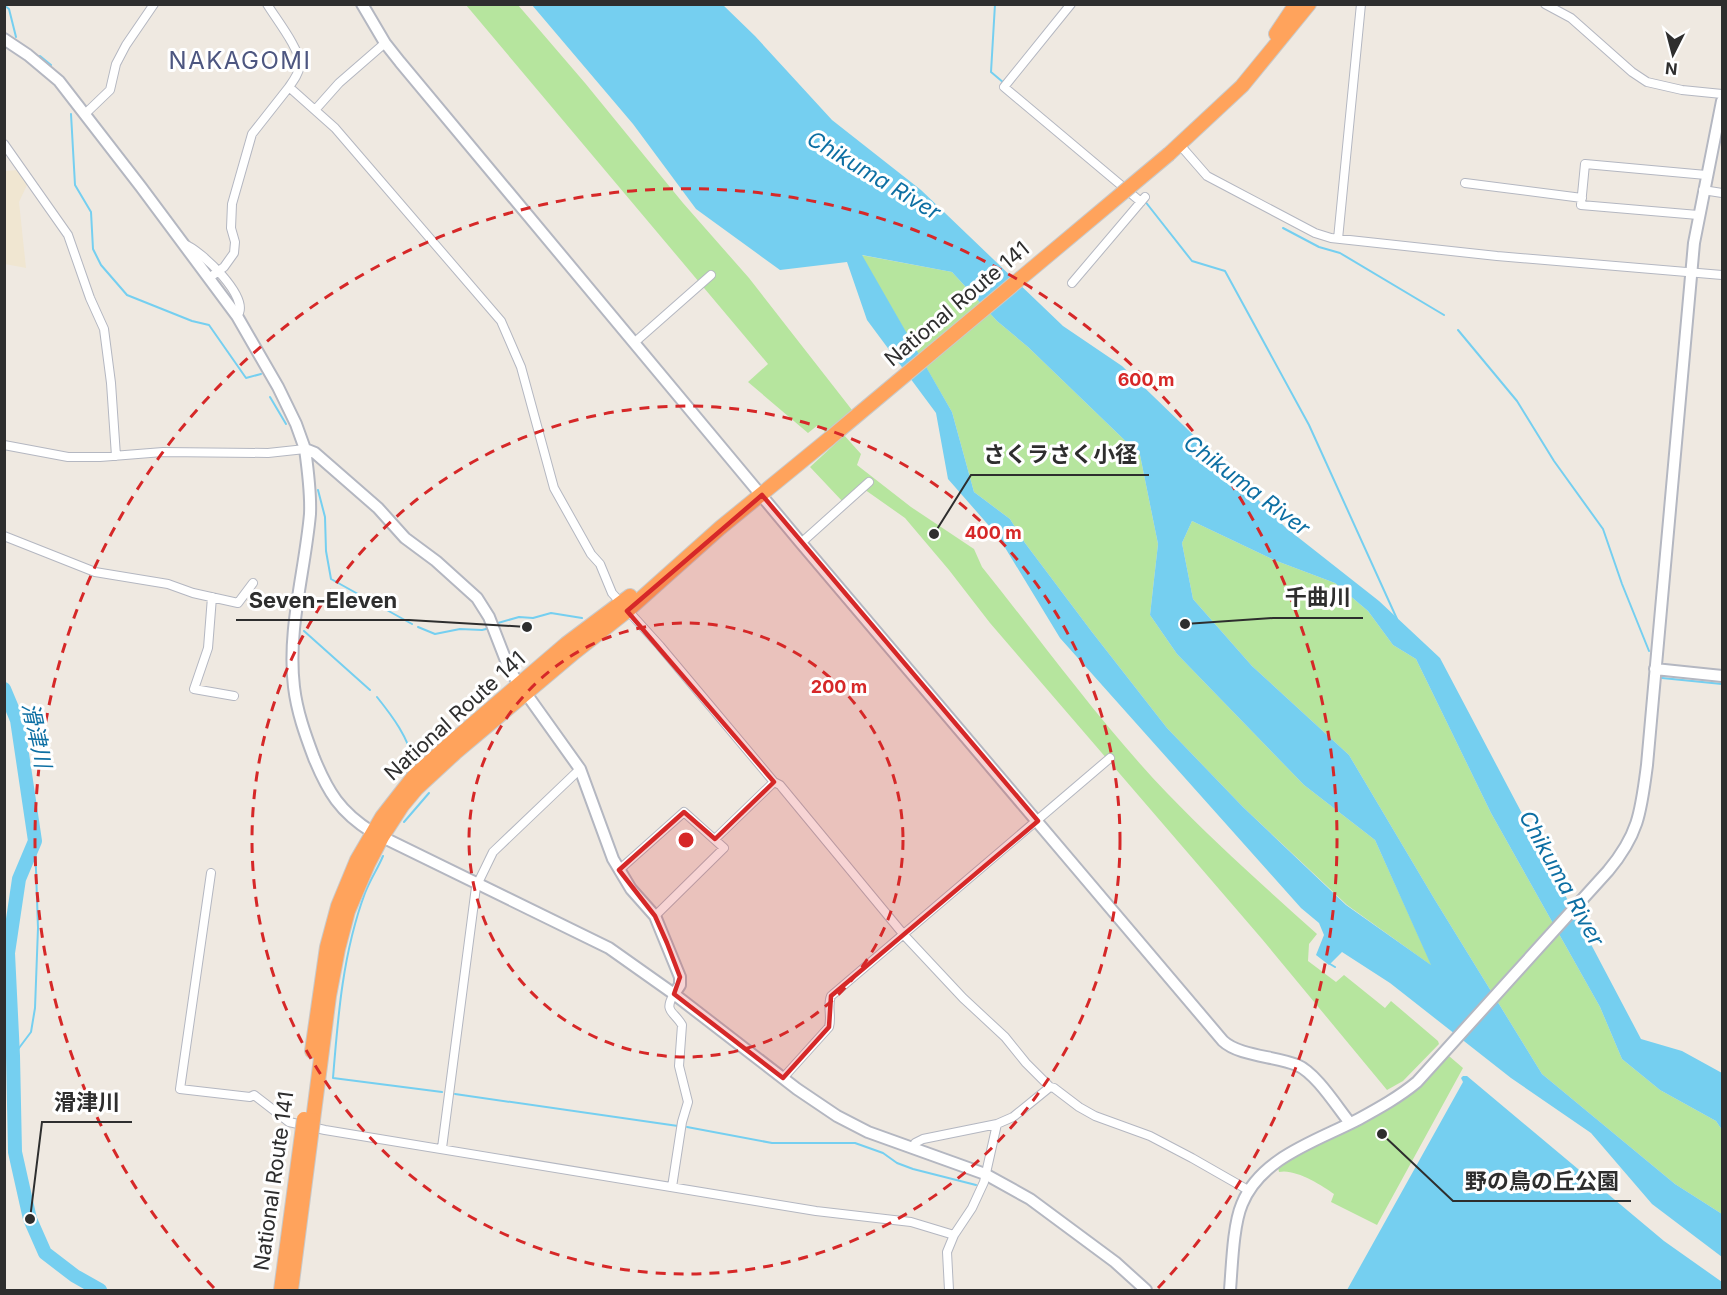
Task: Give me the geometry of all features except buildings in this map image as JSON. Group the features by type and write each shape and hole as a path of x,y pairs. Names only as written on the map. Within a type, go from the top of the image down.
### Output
{"highway":[{"name":"National Route 141","path":"1218,110 1296,4"},
{"name":"National Route 141","path":"291,1290 320,993 332,926 343,892 377,835 392,802 414,776 522,690 575,652 624,607 762,495 1174,150 1218,110 1266,59 1309,4"},
{"name":"National Route 141","path":"377,835 424,782 509,707 522,690"},
{"name":"National Route 141","path":"281,1290 309,1120"}],"street":[{"path":"209,278 219,272 234,253 235,242 231,228 232,204 252,134 299,71 300,62 297,52 267,4"},
{"path":"362,4 385,43 801,543 1223,1041 1232,1048 1282,1061 1305,1070 1350,1123"},
{"path":"1071,4 1006,84 1143,200 1072,283"},
{"path":"1338,239 1361,4"},
{"path":"1545,4 1571,18 1632,72 1647,82 1682,90 1722,94"},
{"path":"85,114 110,90 116,64 151,6"},
{"path":"4,39 49,72 85,114 237,316 278,387 296,424 305,449 310,505 294,646 295,695 303,731 333,797 350,816 377,835 609,948 829,1111 853,1125 985,1174 1030,1199 1071,1227 1146,1290"},
{"path":"315,110 339,83 385,43"},
{"path":"289,87 335,128 501,321 520,367 554,488 591,554 600,564 612,593 660,646 774,783 780,785 827,840 904,935 963,998 1005,1037 1050,1087 1095,1116 1150,1136 1248,1190"},
{"path":"1230,1290 1240,1207 1248,1190 1273,1164 1406,1091 1426,1073 1602,877 1627,846 1640,817 1691,272 1698,215 1722,101"},
{"path":"4,144 68,235 90,298 104,329 111,383 116,456"},
{"path":"1174,150 1207,176 1315,233 1338,239 1508,257 1722,275"},
{"path":"1698,215 1581,205 1585,164 1706,176"},
{"path":"1465,183 1582,198"},
{"path":"1703,190 1722,193"},
{"path":"183,244 198,251 228,282 240,308 237,316"},
{"path":"634,342 711,275"},
{"path":"4,445 68,457 163,452 268,453 305,449 315,453 378,508 405,538 436,561 477,598 489,617 510,671 580,769 619,870 631,889 655,916 680,977 680,985 669,1008 682,1025 678,1066 688,1102 682,1122 672,1186"},
{"path":"801,543 869,482"},
{"path":"4,536 95,572 168,584 193,593 238,603 253,583"},
{"path":"212,597 208,648 194,689 234,696"},
{"path":"1655,669 1722,676"},
{"path":"783,1078 829,1027 831,996 1110,758"},
{"path":"442,1148 477,884 493,852 580,769"},
{"path":"715,839 774,783"},
{"path":"619,870 684,812 724,848 655,916"},
{"path":"211,873 180,1089 250,1097 254,1095 289,1122 325,1130 816,1211 911,1222 954,1235"},
{"path":"914,1148 915,1143 923,1138 998,1124 1013,1117 1050,1087"},
{"path":"949,1290 947,1252 984,1182 998,1124"}],"highlighted area":[{"path":"762,495 1038,821 831,996 829,1027 783,1078 674,994 680,977 667,943 655,916 619,870 684,812 715,839 774,782 627,611"}],"shaded area":[{"path":"18,170 27,185 19,202 26,268 5,264 5,171"}],"green space":[{"path":"466,5 518,5 683,203 749,278 852,410 835,425 861,454 857,465 911,507 974,549 982,567 1095,711 1142,766 1204,830 1317,934 1309,944 1308,961 1336,982 1344,975 1385,1008 1391,1001 1438,1041 1439,1044 1403,1081 1387,1090 1262,939 990,623 905,518 861,487 843,502 810,467 836,443 818,425 808,433 748,382 768,364"},
{"path":"861,255 952,272 997,321 1028,347 1140,455 1158,544 1150,615 1177,654 1304,785 1375,840 1432,966 1347,905 1243,807 1167,728 1025,543 1010,519 974,492 952,412"},
{"path":"1192,521 1274,560 1335,583 1368,611 1393,645 1416,659 1491,813 1600,1007 1622,1059 1660,1090 1716,1121 1722,1130 1722,1214 1675,1184 1542,1074 1349,755 1252,666 1193,599 1182,543"},
{"path":"1449,1056 1463,1068 1377,1225 1331,1202 1334,1194 1315,1182 1292,1172 1279,1172 1278,1167 1295,1155 1401,1101 1416,1090"}],"water":[{"name":"Chikuma River","path":"532,5 723,5 755,36 832,120 921,190 1063,326 1122,366 1285,527 1379,601 1440,658 1641,1039 1682,1051 1722,1073 1722,1130 1716,1121 1660,1090 1622,1059 1600,1007 1491,813 1416,659 1393,645 1368,611 1335,583 1274,560 1192,521 1182,543 1193,599 1252,666 1349,755 1542,1074 1675,1184 1722,1214 1722,1257 1652,1204 1591,1133 1511,1078 1390,983 1342,952 1329,965 1316,955 1324,935 1319,923 1301,908 1060,638 998,536 948,479 936,413 867,320 847,262 780,270 696,209 633,124","holes":["862,255 952,272 997,321 1028,347 1140,455 1158,544 1150,615 1177,654 1304,785 1375,840 1431,965 1346,905 1243,807 1167,728 1025,543 1010,519 974,492 952,412"]},
{"path":"1467,1076 1664,1241 1722,1282 1722,1290 1347,1290 1463,1082 1461,1078"}],"waterway":[{"path":"995,4 991,72 1004,83"},
{"path":"4,5 9,9 16,37"},
{"path":"40,56 51,65"},
{"path":"71,114 75,185 91,212 93,249 101,265 127,295 192,321 209,325 246,378 261,374"},
{"path":"1144,200 1192,261 1225,271 1309,425 1397,619"},
{"path":"1283,228 1319,247 1340,253 1444,315"},
{"path":"1458,330 1517,401 1554,461 1603,529 1649,651"},
{"path":"270,397 286,424"},
{"path":"318,490 325,517 326,551 331,579 367,599"},
{"path":"376,604 412,624"},
{"path":"498,623 519,617 533,618 551,613 582,618"},
{"path":"418,627 435,634 460,629 490,628"},
{"path":"304,631 370,690"},
{"path":"1662,678 1722,684"},
{"name":"滑津川","path":"4,689 17,720 35,841 19,879 8,953 15,1152 30,1219 45,1253 75,1276 100,1290"},
{"path":"377,697 404,736 414,763"},
{"path":"404,822 429,793"},
{"path":"4,1048 13,1056 31,1032 35,1008 38,928 35,841"},
{"path":"383,856 365,893 351,938 340,1007 333,1078 442,1092"},
{"path":"1330,964 1335,967"},
{"path":"455,1094 678,1126"},
{"path":"687,1127 772,1143 855,1143 883,1153 897,1163 913,1169 976,1185"}],"place":[{"name":"さくラさく小径","path":"934,534"},
{"name":"千曲川","path":"1185,624"},
{"name":"Seven-Eleven","path":"527,627"},
{"name":"野の鳥の丘公園","path":"1382,1134"},
{"name":"滑津川","path":"30,1219"}],"district":[{"name":"NAKAGOMI","path":"240,61"}]}
